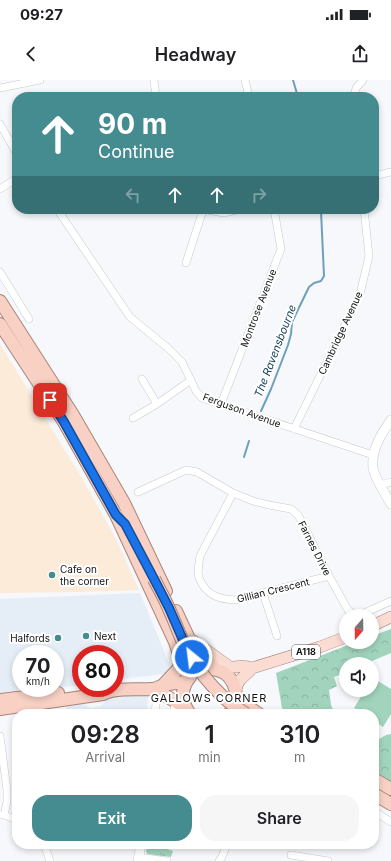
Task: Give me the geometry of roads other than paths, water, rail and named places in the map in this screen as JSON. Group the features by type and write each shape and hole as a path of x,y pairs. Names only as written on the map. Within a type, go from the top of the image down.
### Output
{"highway":[{"path":"0,301 73,415 124,503 184,629 193,644 208,662 227,676 234,685 236,698 232,709"},
{"path":"0,324 64,422 116,515 175,642 187,680"},
{"path":"124,503 154,579"},
{"path":"116,515 125,524 169,608 187,649 197,665 211,685 240,709"},
{"path":"159,687 178,668 181,661"},
{"path":"183,709 182,693 187,680 193,674 202,670 216,669"},
{"path":"124,690 159,687 187,680"},
{"path":"159,687 182,709"},
{"path":"0,700 72,692"},
{"path":"236,692 247,706 252,709"},
{"path":"0,709 82,697"},
{"path":"379,782 391,789"},
{"path":"379,797 391,804"}],"main road":[{"path":"379,623 391,617"},
{"path":"184,629 194,641 230,667"},
{"name":"A118","path":"216,669 246,666 252,668 339,640"},
{"name":"A118","path":"236,692 239,680 249,673 252,668"}],"street":[{"path":"0,88 40,80"},
{"path":"154,80 155,92"},
{"path":"245,80 248,92"},
{"path":"355,92 356,88 363,80"},
{"path":"0,124 12,145"},
{"path":"379,175 391,172"},
{"path":"0,189 12,181"},
{"name":"Ferguson Avenue","path":"60,214 130,316 182,362 196,390 202,398 373,455"},
{"path":"186,263 201,214"},
{"name":"Montrose Avenue","path":"221,404 281,249 275,214"},
{"name":"Cambridge Avenue","path":"294,429 360,294 369,256 365,214"},
{"path":"0,272 29,319"},
{"path":"142,379 157,404"},
{"path":"133,418 157,404 191,380"},
{"path":"391,420 381,434 373,455 373,469 391,504"},
{"name":"Farnes Drive","path":"138,492 186,470 197,472 233,494 253,501 291,509 298,514 348,610 352,613 360,615 391,601"},
{"path":"380,485 391,482"},
{"name":"Gillian Crescent","path":"233,494 200,556 198,566 199,578 205,589 214,596 235,600 329,576"},
{"path":"263,593 277,636"},
{"path":"155,709 156,703"},
{"path":"0,736 7,790 6,802 2,815 12,818"},
{"path":"379,814 391,822"},
{"path":"46,849 50,861"},
{"path":"140,849 139,859 167,861"},
{"path":"218,861 222,857 225,849"},
{"path":"291,855 312,860 328,861"}],"waterway":[{"name":"The Ravensbourne","path":"293,80 297,92"},
{"name":"The Ravensbourne","path":"261,411 288,345 292,322 309,287 314,283 321,281 324,276 321,214"},
{"name":"The Ravensbourne","path":"244,457 249,441"}],"place":[{"name":"Cafe on the corner","path":"52,575"},
{"name":"Next","path":"86,636"},
{"name":"Halfords","path":"58,638"}],"district":[{"name":"GALLOWS CORNER","path":"209,698"}]}
